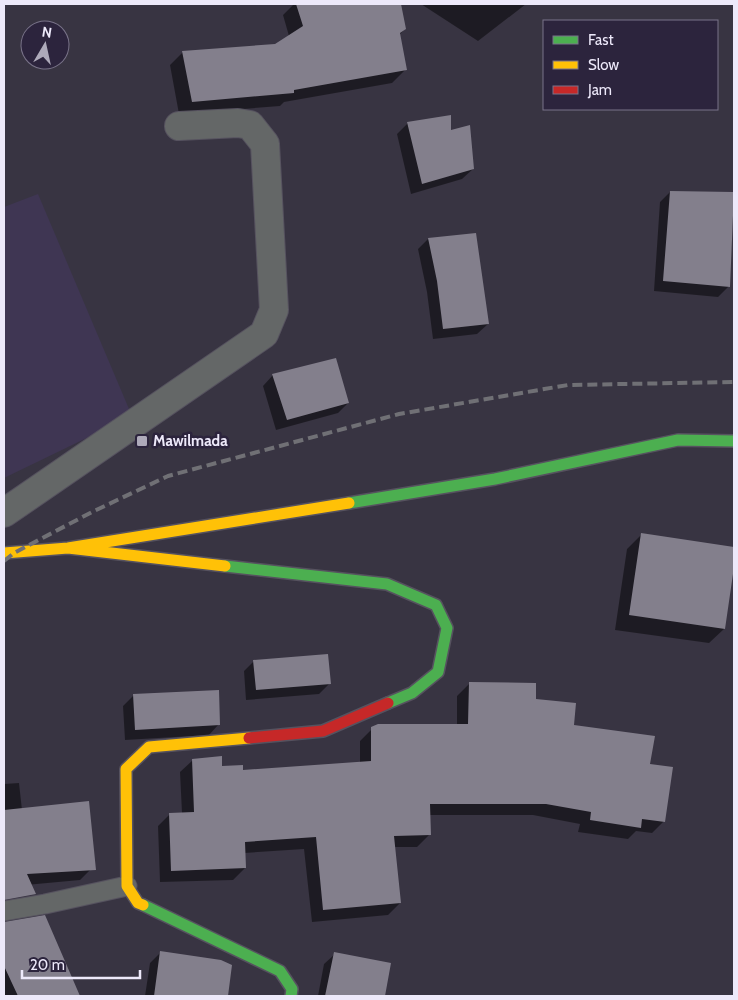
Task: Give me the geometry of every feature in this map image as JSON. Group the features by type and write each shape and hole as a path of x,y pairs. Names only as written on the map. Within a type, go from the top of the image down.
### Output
{"street":[{"path":"4,512 264,334 274,310 265,144 250,125 238,123 179,126"},
{"path":"4,553 68,548 495,479 678,440 734,441"},
{"path":"68,548 387,584 436,604 447,628 438,672 412,693 323,730 149,747 126,769 127,886 138,903 280,971 292,989 291,996"}],"lane":[{"path":"4,912 127,886"}],"shaded area":[{"path":"38,194 132,416 4,478 4,207"}],"building":[{"path":"296,4 401,4 406,29 400,33 407,70 294,90 294,93 192,102 182,51 275,44 303,26"},
{"path":"451,115 451,130 470,125 474,169 422,184 407,122"},
{"path":"670,191 734,192 730,287 663,281"},
{"path":"476,233 489,324 443,329 437,281 428,238"},
{"path":"336,358 349,403 287,420 272,374"},
{"path":"641,533 734,547 734,567 725,629 629,615"},
{"path":"328,654 331,684 256,690 253,660"},
{"path":"469,682 536,683 536,699 576,703 574,725 655,736 650,764 673,767 665,822 642,819 641,828 590,820 591,812 546,804 430,804 431,835 394,836 401,903 323,910 316,837 245,842 246,868 171,871 169,813 194,812 192,759 222,756 222,766 243,765 243,770 371,761 371,727 378,724 468,724"},
{"path":"219,690 220,725 135,730 133,694"},
{"path":"89,801 96,870 27,874 36,894 4,900 4,810"},
{"path":"45,915 80,996 18,996 4,966 4,922"},
{"path":"160,951 221,960 232,965 228,996 154,996"},
{"path":"334,952 391,963 385,996 325,996"}],"railway":[{"path":"4,561 14,553 92,512 168,476 399,414 568,385 734,382"}],"traffic: fast":[{"path":"349,503 495,479 678,440 734,441"},
{"path":"225,566 387,584 436,605 447,628 438,672 412,693 388,703"},
{"path":"143,905 280,971 292,989 291,996"}],"traffic: slow":[{"path":"4,553 68,548 349,503"},
{"path":"68,548 225,566"},
{"path":"143,905 138,903 127,886 126,769 149,747 249,738"}],"traffic: jam":[{"path":"249,738 323,731 388,703"}],"place":[{"name":"Mawilmada","path":"142,441"}]}
